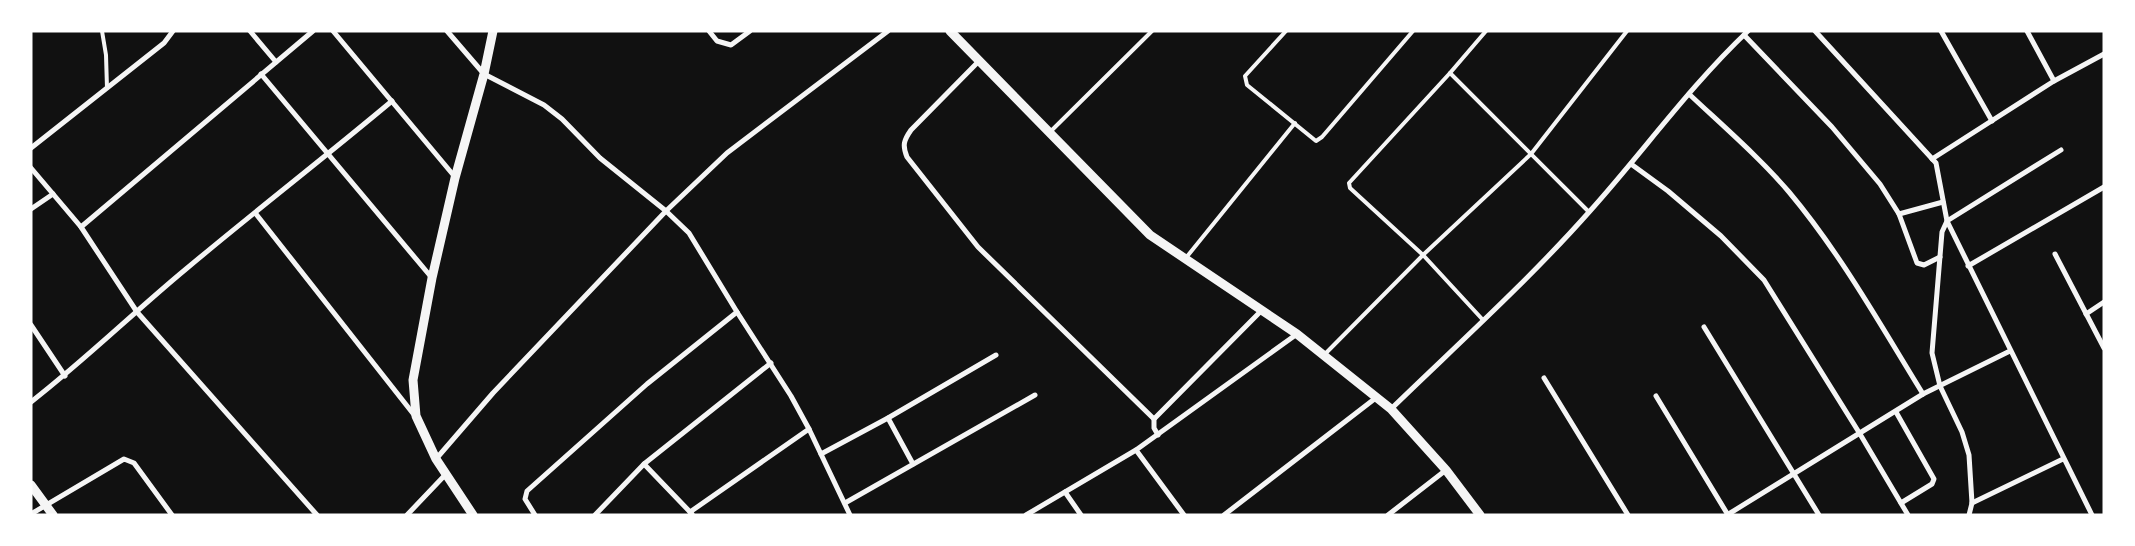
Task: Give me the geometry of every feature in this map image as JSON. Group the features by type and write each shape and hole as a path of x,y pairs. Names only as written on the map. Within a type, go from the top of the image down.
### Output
{"street":[{"path":"31,148 164,43 173,31"},
{"path":"250,31 276,62"},
{"path":"81,227 313,31"},
{"path":"333,31 455,178"},
{"path":"447,31 484,74 544,106 562,119 600,158 666,211 689,233 736,312 771,363 809,429 850,515"},
{"path":"416,416 413,399 413,380 432,278 455,178 484,74 493,31"},
{"path":"709,31 717,41 731,45 750,31"},
{"path":"436,459 493,393 666,211 727,153 888,31"},
{"path":"950,31 1150,236 1296,334 1391,409 1446,470 1480,515"},
{"path":"1815,31 1936,163 1947,221 2092,515"},
{"path":"1941,31 1992,121"},
{"path":"2027,31 2054,82"},
{"path":"1391,409 1483,320 1589,212 1744,33 1832,126 1880,184 1899,214 1917,263 1924,265 1940,258"},
{"path":"1932,159 2054,82 2104,54"},
{"path":"979,61 912,130 904,141 904,150 907,157 978,247 1154,419"},
{"path":"261,74 432,278"},
{"path":"1690,94 1762,164 1810,218 1833,250 1923,394"},
{"path":"31,402 64,376 186,269 256,214 392,101"},
{"path":"1970,515 1972,503 1969,455 1962,432 1940,386 1932,353 1942,232 1947,221 2061,150"},
{"path":"1631,164 1668,191 1756,270 1778,300 1908,515"},
{"path":"31,168 81,227 137,312 317,515"},
{"path":"1968,266 2104,187"},
{"path":"31,209 53,194"},
{"path":"1899,214 1943,202"},
{"path":"256,214 416,416 436,459 473,515"},
{"path":"2055,254 2104,348"},
{"path":"2086,314 2104,302"},
{"path":"1158,435 1154,428 1154,419 1262,310"},
{"path":"535,515 525,499 526,491 647,384 736,312"},
{"path":"31,325 64,376"},
{"path":"1704,327 1819,515"},
{"path":"1026,515 1136,450 1296,334"},
{"path":"1656,396 1728,515 1923,394 2010,351"},
{"path":"821,454 888,418 996,355"},
{"path":"595,515 644,464 771,363"},
{"path":"1544,378 1628,515"},
{"path":"845,503 1035,395"},
{"path":"1224,515 1377,397"},
{"path":"1896,412 1934,479 1932,484 1901,503"},
{"path":"888,418 913,464"},
{"path":"644,464 691,514 809,429"},
{"path":"1136,450 1184,515"},
{"path":"31,514 124,459 134,463 172,515"},
{"path":"1972,503 2063,459"},
{"path":"1388,515 1446,470"},
{"path":"407,515 446,474"},
{"path":"31,485 53,515"},
{"path":"1065,492 1081,515"}],"lane":[{"path":"102,31 106,56 107,88"},
{"path":"1049,132 1152,31"},
{"path":"1286,31 1244,78 1247,85 1314,140 1320,140 1413,31"},
{"path":"1483,320 1423,255 1350,188 1349,183 1486,31"},
{"path":"1324,355 1423,255 1531,154 1627,31"},
{"path":"1450,73 1589,212"},
{"path":"1185,259 1295,123"}]}
